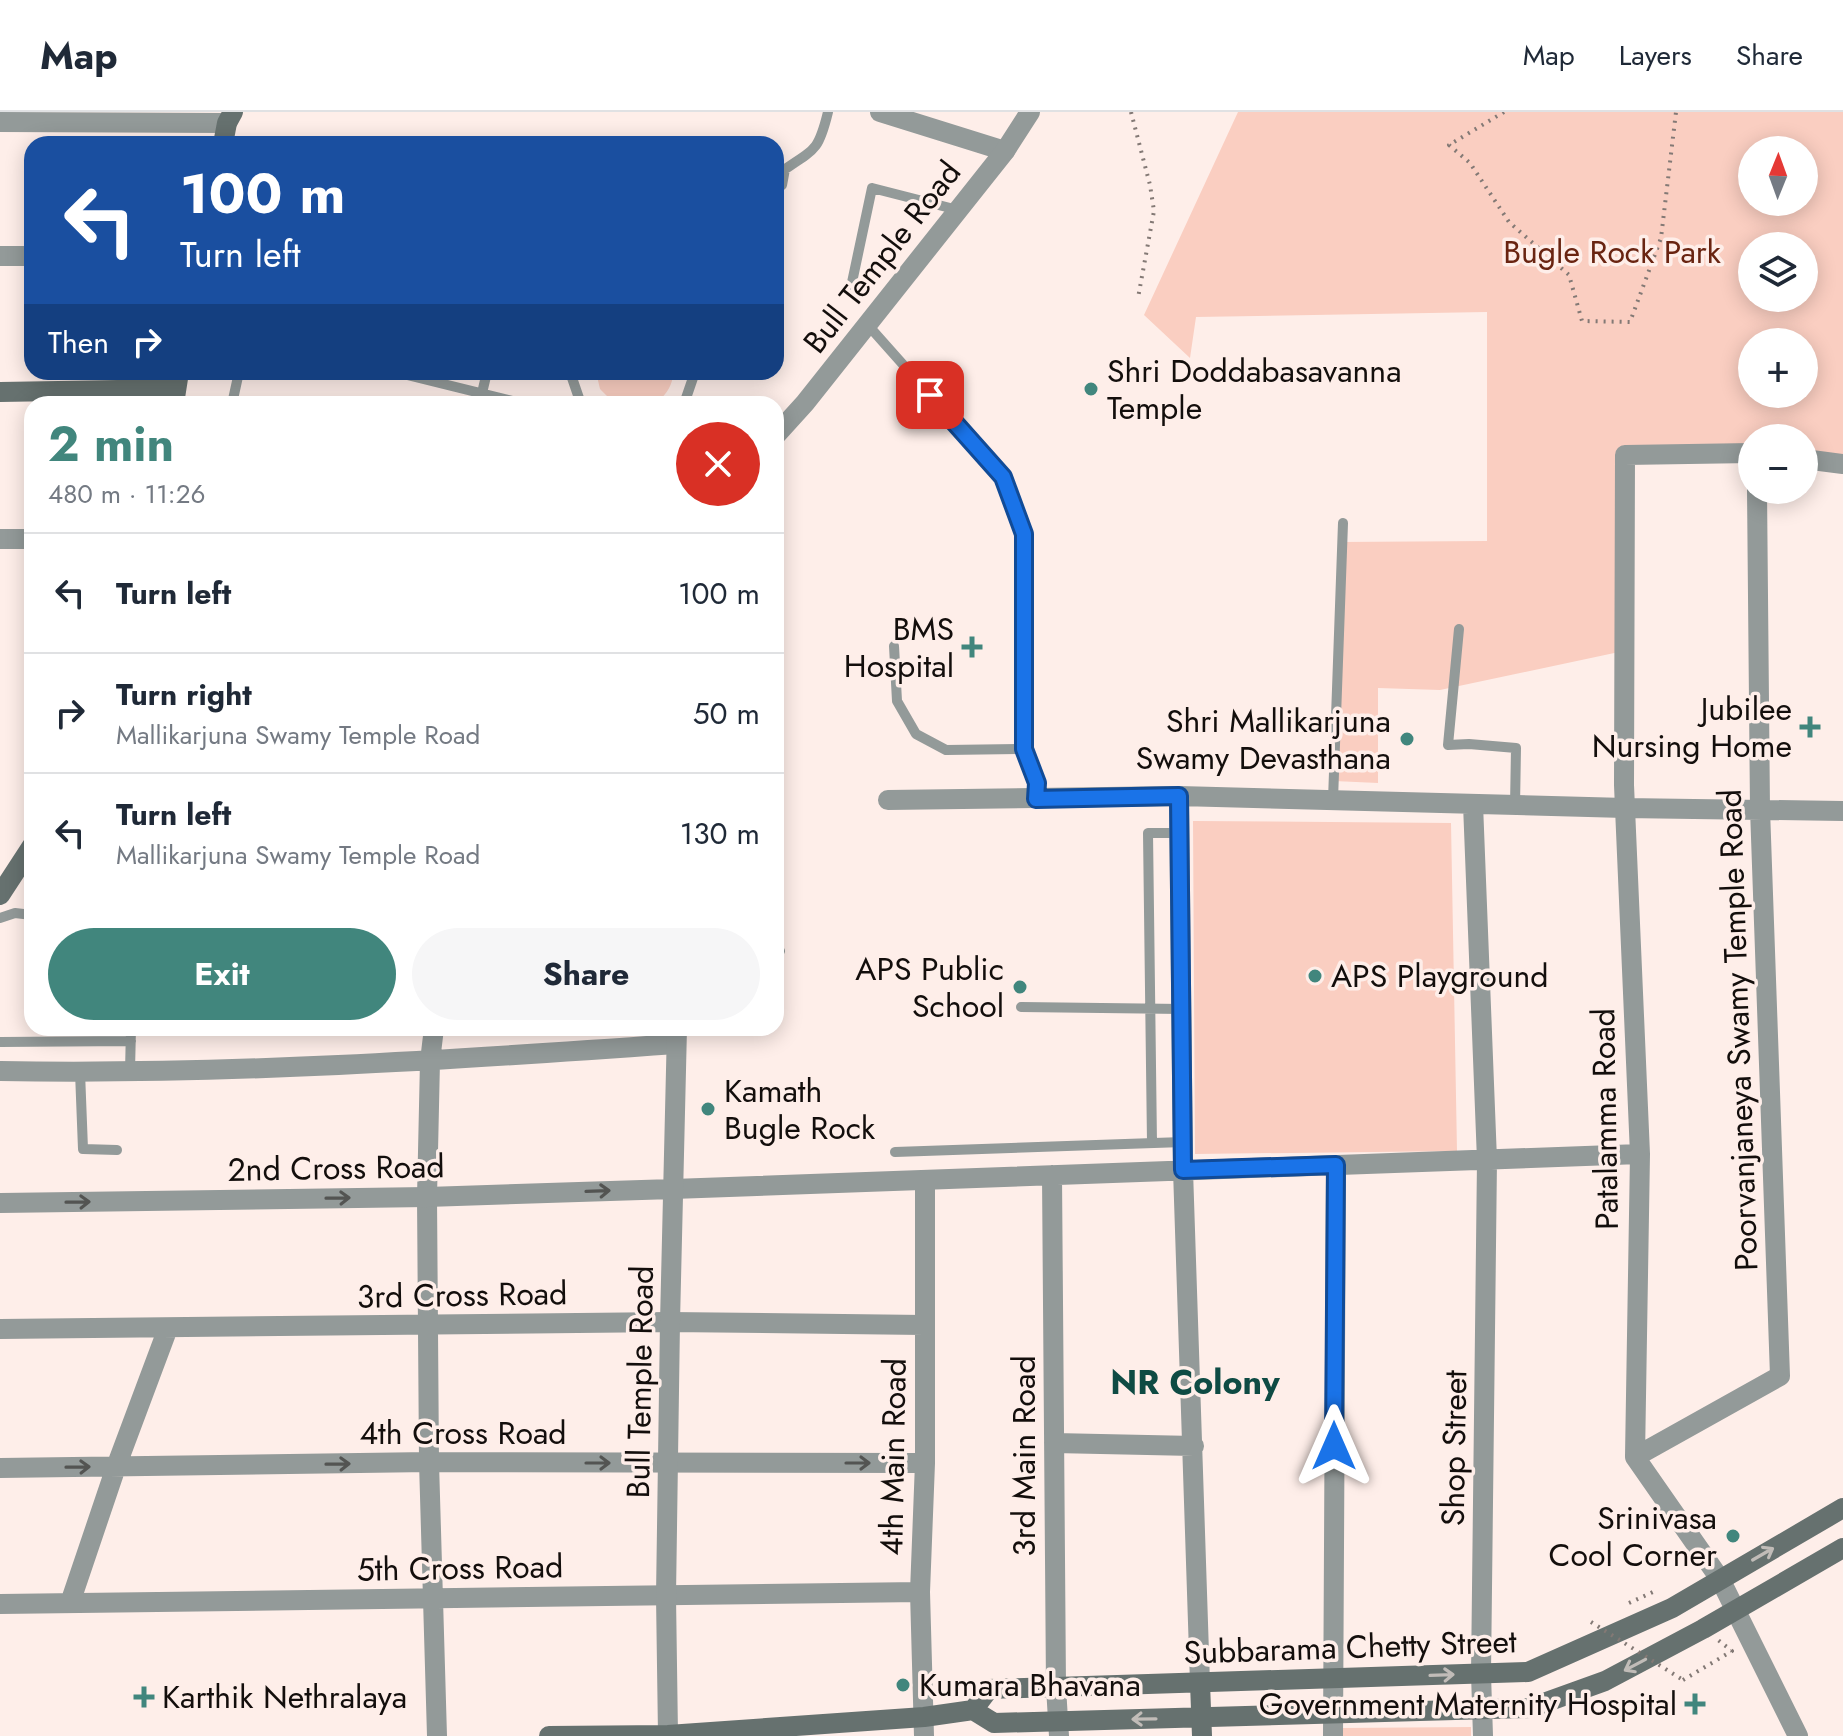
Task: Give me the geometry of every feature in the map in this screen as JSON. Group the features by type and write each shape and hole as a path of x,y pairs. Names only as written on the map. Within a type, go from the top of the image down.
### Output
{"main road":[{"path":"0,392 176,388"},
{"path":"0,895 24,858"},
{"name":"Subbarama Chetty Street","path":"549,1736 924,1726 973,1710 989,1689 1528,1672 1672,1608 1843,1508"},
{"name":"Subbarama Chetty Street","path":"973,1710 994,1723 1058,1728 1202,1727 1332,1714 1530,1708 1605,1681 1843,1548"},
{"path":"1200,1683 1202,1727"}],"street":[{"path":"880,112 1005,151"},
{"name":"Bull Temple Road","path":"784,425 1005,151 1030,112"},
{"path":"0,122 230,118"},
{"path":"0,256 24,256"},
{"name":"Patalamma Road","path":"1635,1457 1640,1154 1625,808 1625,455 1738,453"},
{"path":"1818,461 1843,464"},
{"name":"Poorvanjaneya Swamy Temple Road","path":"1635,1457 1780,1376 1760,809 1757,504"},
{"path":"0,539 24,539"},
{"path":"888,800 1179,796 1515,806 1843,811"},
{"path":"1179,796 1183,1170 1200,1683"},
{"name":"Shop Street","path":"1473,804 1487,1160 1481,1674 1483,1736"},
{"path":"433,1036 427,1197 427,1325 437,1736"},
{"path":"0,1071 130,1073 430,1061 676,1036"},
{"name":"Bull Temple Road","path":"668,1735 666,1596 676,1036"},
{"name":"2nd Cross Road","path":"0,1203 427,1197 1640,1154"},
{"path":"1333,1736 1336,1165"},
{"name":"3rd Main Road","path":"1052,1175 1058,1728"},
{"name":"4th Main Road","path":"924,1726 920,1592 925,1463 925,1180"},
{"name":"3rd Cross Road","path":"0,1329 670,1322 924,1325"},
{"path":"70,1603 168,1328"},
{"path":"1054,1443 1194,1446"},
{"path":"1635,1457 1720,1579 1798,1736"},
{"name":"4th Cross Road","path":"0,1468 429,1462 925,1463"},
{"name":"5th Cross Road","path":"0,1604 920,1592"}],"lane":[{"path":"784,174 785,169 813,152 823,134 828,112"},
{"path":"851,287 872,188 958,210"},
{"path":"867,324 1003,477 1009,491 1024,534 1024,749 1037,783 1036,799"},
{"path":"428,380 494,396"},
{"path":"482,393 485,380"},
{"path":"1333,800 1343,523"},
{"path":"1459,629 1448,745 1516,748 1515,806"},
{"path":"894,646 897,701 916,734 946,750 1024,749"},
{"path":"1152,1143 1148,833 1180,833"},
{"path":"0,918 15,913 24,914"},
{"path":"1021,1007 1182,1009"},
{"path":"130,1073 131,1036"},
{"path":"0,1042 131,1041"},
{"path":"80,1072 83,1149 117,1150"},
{"path":"895,1152 1183,1142"}],"path":[{"path":"1131,112 1154,211 1138,298"},
{"path":"1504,112 1449,145 1470,163 1509,222 1569,275 1582,321 1630,322 1661,238 1676,112"},
{"path":"1591,1622 1683,1680 1732,1651"}],"green space":[{"name":"Bugle Rock Park","path":"1238,112 1843,112 1843,457 1818,454 1818,424 1738,424 1738,446 1618,450 1619,652 1440,690 1378,688 1378,783 1334,781 1340,542 1487,541 1487,312 1196,317 1190,358 1144,315"},
{"path":"598,380 672,380 663,396 607,396 600,389"},
{"path":"1193,821 1451,823 1457,1151 1195,1154"},
{"path":"1471,1727 1471,1736 1343,1736 1343,1728"}],"place":[{"name":"Shri Doddabasavanna Temple","path":"1091,389"},
{"name":"BMS Hospital","path":"972,647"},
{"name":"Jubilee Nursing Home","path":"1810,727"},
{"name":"Shri Mallikarjuna Swamy Devasthana","path":"1407,739"},
{"name":"APS Playground","path":"1315,976"},
{"name":"APS Public School","path":"1020,987"},
{"name":"Kamath Bugle Rock","path":"708,1109"},
{"name":"Srinivasa Cool Corner","path":"1733,1536"},
{"name":"Kumara Bhavana","path":"903,1685"},
{"name":"Karthik Nethralaya","path":"144,1697"},
{"name":"Government Maternity Hospital","path":"1695,1704"}],"district":[{"name":"NR Colony","path":"1195,1382"}],"route":[{"path":"930,395 1003,477 1024,534 1024,749 1037,783 1036,799 1179,796 1183,1170 1336,1165 1334,1446"}]}
